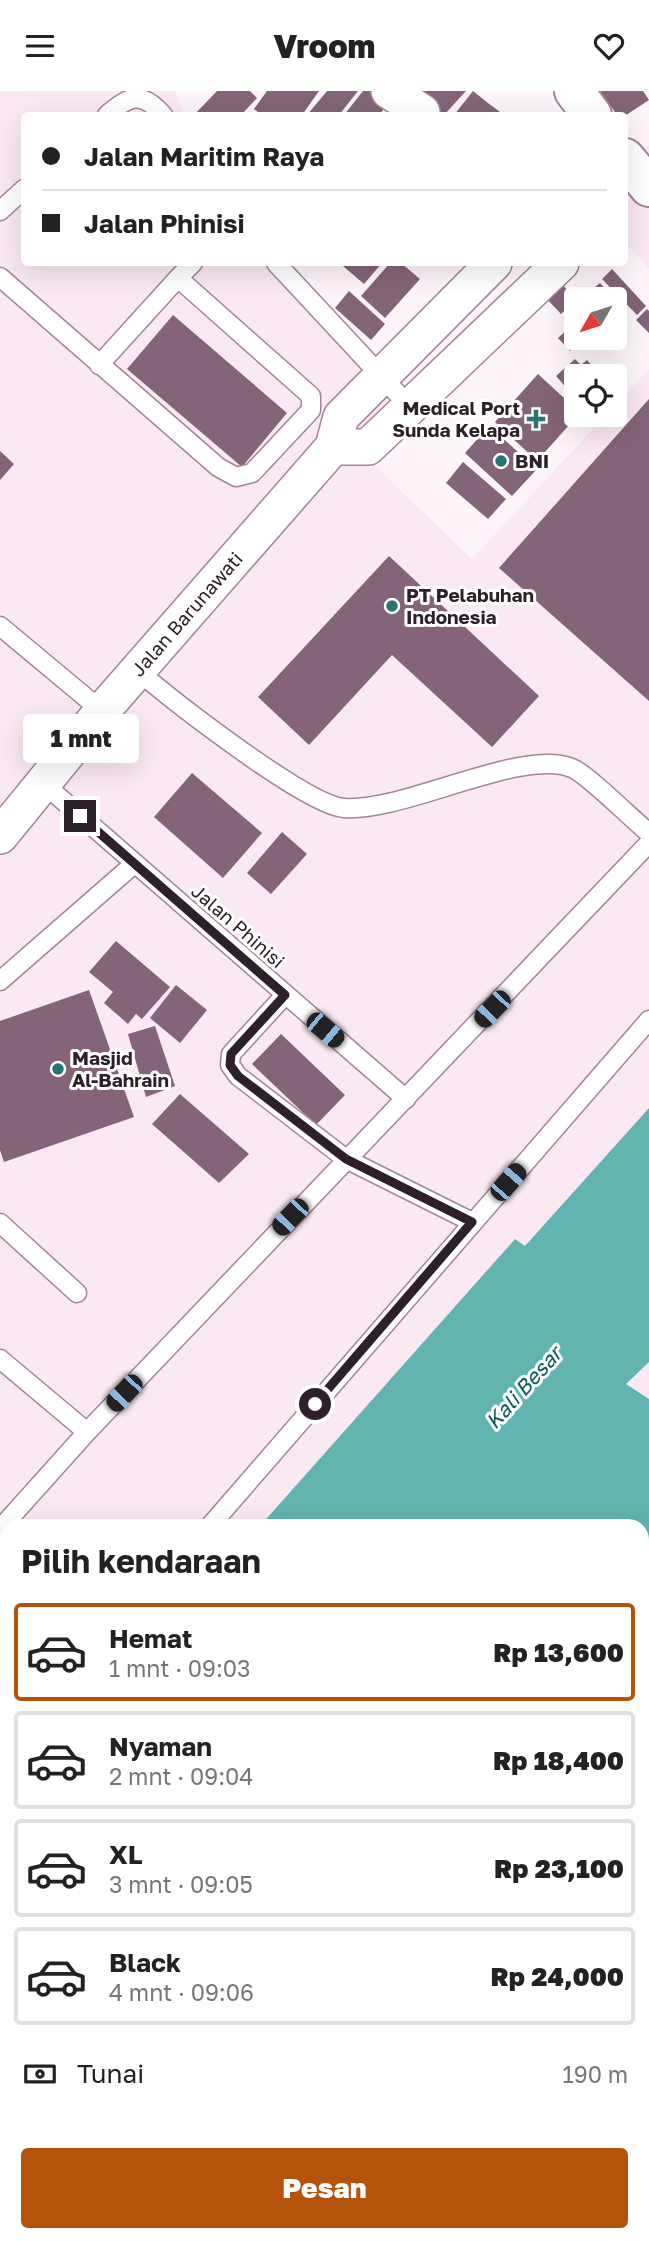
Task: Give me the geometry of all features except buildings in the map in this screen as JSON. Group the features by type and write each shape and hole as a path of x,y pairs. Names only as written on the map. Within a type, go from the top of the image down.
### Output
{"highway":[{"path":"574,91 590,112"}],"street":[{"path":"389,91 422,112"},
{"name":"Jalan Barunawati","path":"0,836 102,711 333,447 341,417 491,266"},
{"path":"333,447 369,447 558,266"}],"lane":[{"path":"111,112 120,104 135,98 150,100 160,112"},
{"path":"0,211 21,192"},
{"path":"99,365 190,266"},
{"path":"279,266 409,406"},
{"path":"0,277 218,467 236,477 252,473 312,410 312,396 178,278"},
{"path":"0,626 102,711"},
{"path":"138,671 179,706 324,804 367,808 526,767 561,767 572,768 649,833"},
{"name":"Jalan Phinisi","path":"44,784 406,1099"},
{"path":"9,1519 87,1432 649,843"},
{"path":"0,981 134,864"},
{"path":"285,995 231,1054 230,1065 238,1076 346,1159 472,1222"},
{"path":"216,1519 649,1020"},
{"path":"0,1223 77,1293"},
{"path":"0,1359 87,1432"}],"shaded area":[{"path":"0,91 175,91 183,112 21,112 21,266 288,266 421,405 371,462 472,559 595,427 627,427 627,392 649,369 649,1108 525,1246 515,1240 266,1519 0,1519"},
{"path":"649,145 649,269 628,245 628,169"},
{"path":"649,1362 649,1399 626,1384"}],"water":[{"name":"Kali Besar","path":"649,1108 649,1362 626,1384 649,1399 649,1519 266,1519 515,1239 525,1246"}],"place":[{"name":"Medical Port Sunda Kelapa","path":"536,419"},
{"name":"BNI","path":"501,461"},
{"name":"PT Pelabuhan Indonesia","path":"392,606"},
{"name":"Masjid Al-Bahrain","path":"58,1069"}],"route":[{"path":"80,816 285,995 231,1054 230,1065 238,1076 346,1159 472,1222 315,1404"}]}
